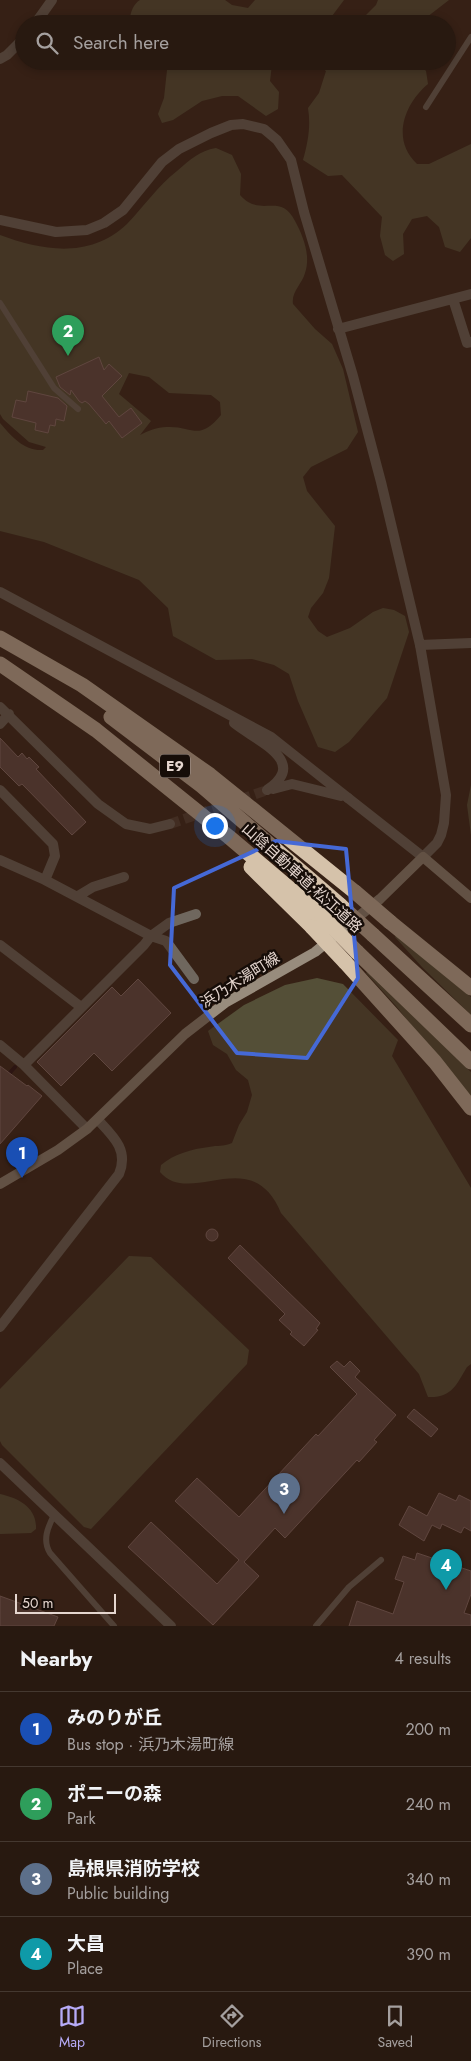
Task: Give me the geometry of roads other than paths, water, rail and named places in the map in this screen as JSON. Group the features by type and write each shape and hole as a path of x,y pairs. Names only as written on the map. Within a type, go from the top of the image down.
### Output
{"highway":[{"path":"0,638 82,685 210,774 471,988"},
{"name":"山陰自動車道;松江道路","path":"0,638 98,707 202,786 373,935 471,1025"},
{"name":"山陰自動車道;松江道路","path":"0,664 96,730 229,837 250,866 357,952 471,1062"},
{"path":"317,921 345,962 435,1062 471,1108"}],"main road":[{"path":"423,857 471,898"},
{"name":"浜乃木湯町線","path":"0,1184 58,1150 87,1129 185,1034 225,1003 315,952 380,899 423,857"}],"street":[{"path":"41,15 52,0"},
{"path":"0,59 15,47"},
{"path":"0,220 56,232 87,230 104,223 123,210 162,162 179,149 231,125 244,124 264,129 277,140 291,160 381,482 420,645 446,795 444,823 437,843 423,857 271,737 0,592"},
{"path":"338,329 471,294"},
{"path":"453,299 467,343 471,342"},
{"path":"420,645 471,643"},
{"path":"211,705 241,729 271,748 282,761 283,775 279,782 267,790 292,784 324,790 348,798"},
{"path":"0,707 98,804 126,824 150,829 170,824"},
{"path":"0,724 9,714"},
{"path":"0,790 53,844 55,856 45,880"},
{"path":"0,860 78,896 151,936 166,941 194,979"},
{"path":"78,896 93,887 124,877"},
{"path":"24,1065 151,936 169,923 196,914"},
{"path":"0,945 81,1007"},
{"path":"0,1045 24,1065 87,1129"},
{"path":"0,1327 119,1174 123,1160 120,1146 98,1120"},
{"path":"0,1463 171,1626"}],"lane":[{"path":"456,60 471,37"},
{"path":"426,106 449,70"},
{"path":"0,303 54,388 78,409"},
{"path":"54,1515 47,1532 46,1547 114,1626"},
{"path":"316,1626 349,1587 381,1560"}],"waterway":[{"path":"0,1084 15,1067"}],"tunnel":[{"path":"170,824 267,790"}],"place":[{"name":"ポニーの森","path":"68,356"},
{"name":"みのりが丘","path":"22,1178"},
{"name":"島根県消防学校","path":"284,1514"},
{"name":"大昌","path":"446,1590"}]}
